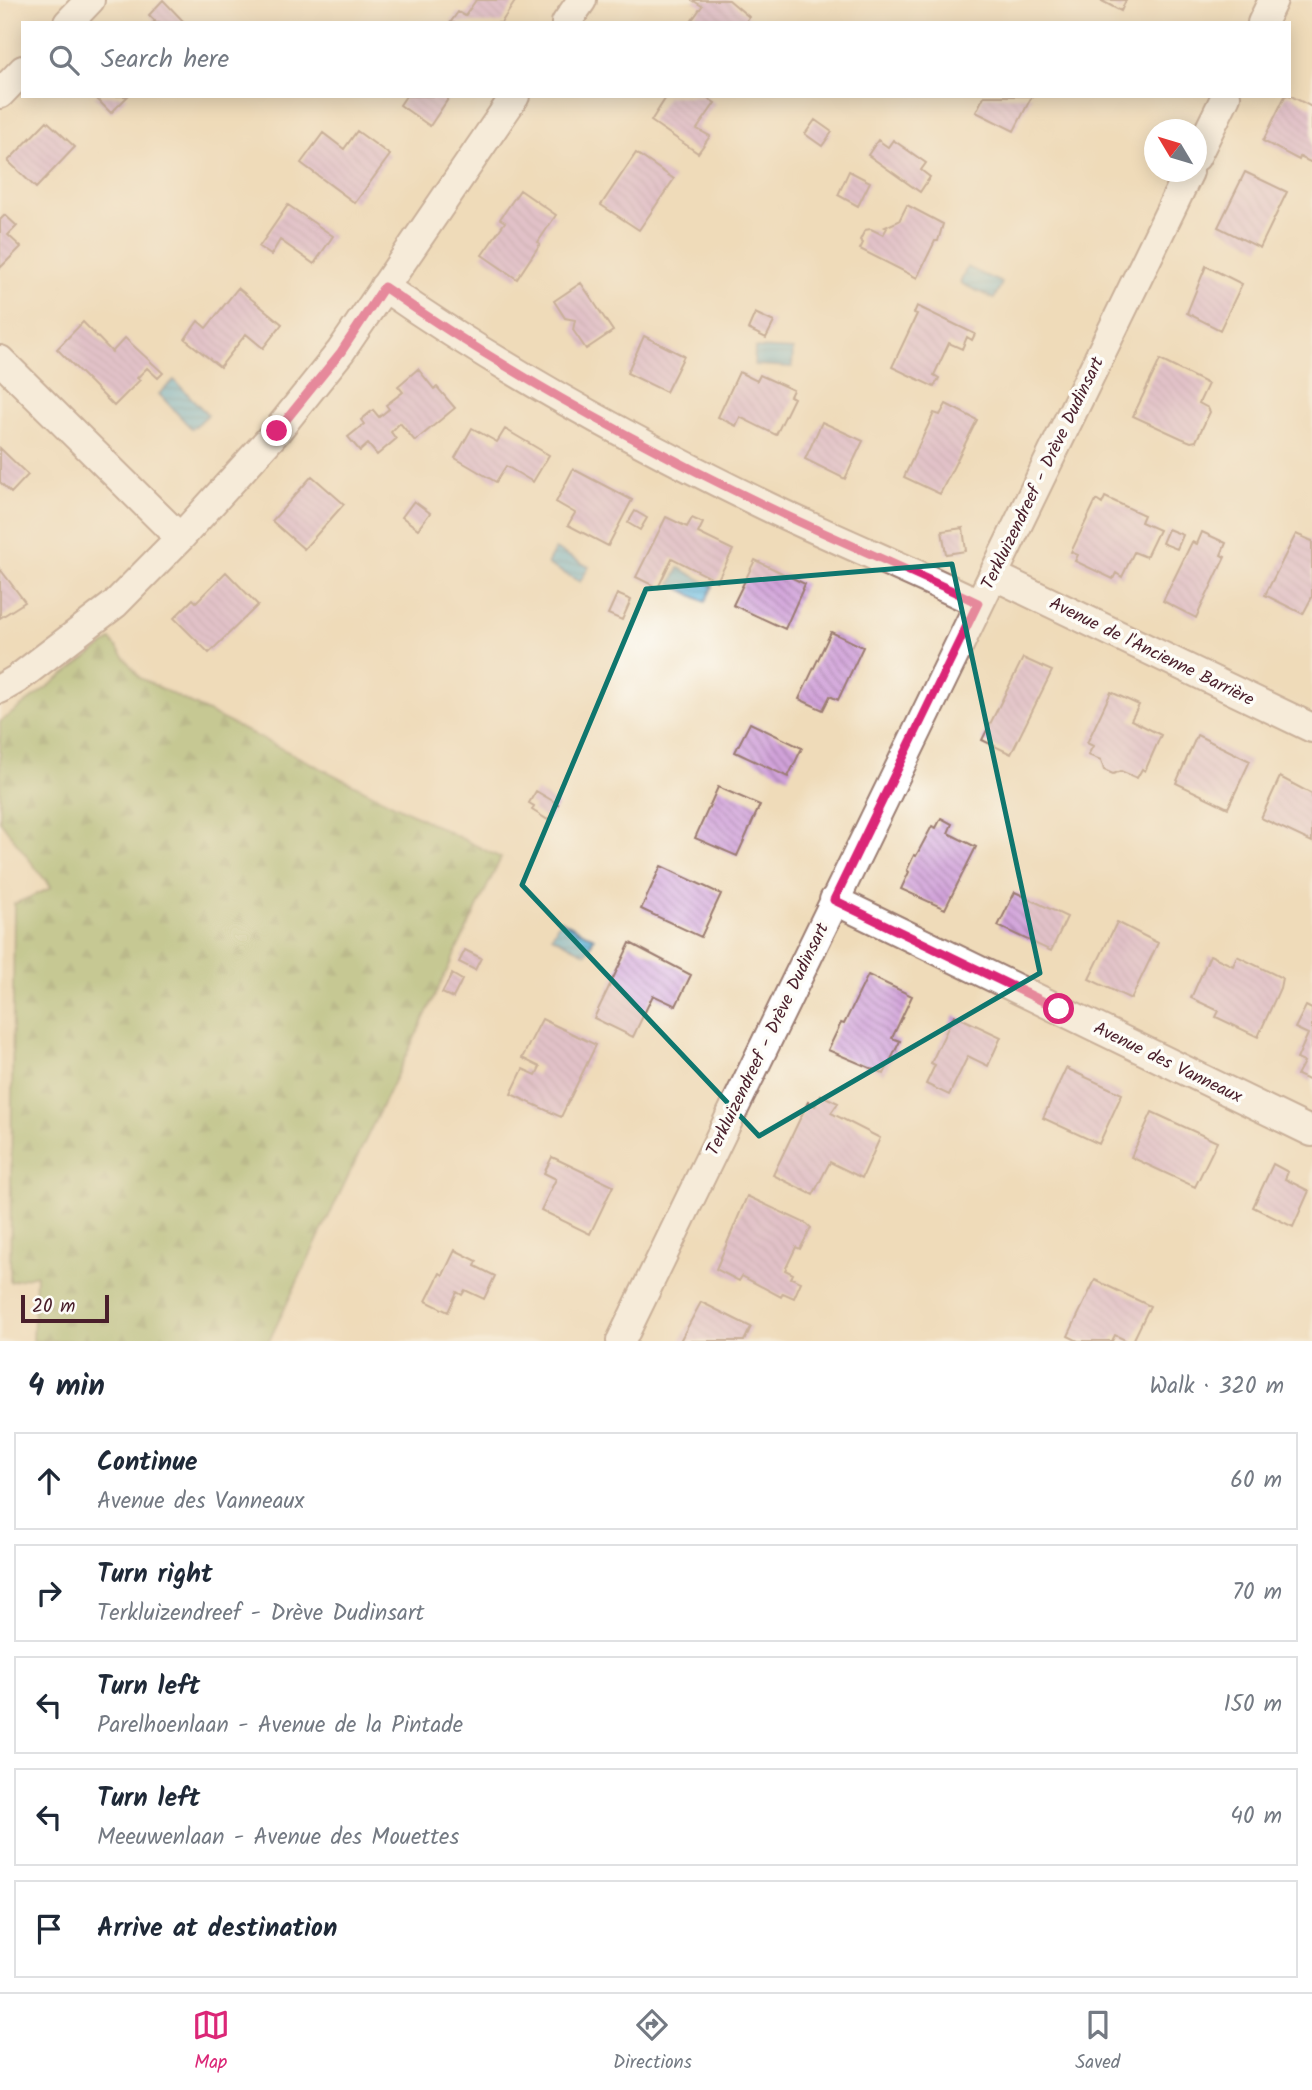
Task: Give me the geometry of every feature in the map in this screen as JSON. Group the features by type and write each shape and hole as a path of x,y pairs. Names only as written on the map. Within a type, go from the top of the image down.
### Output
{"street":[{"path":"70,21 90,0"},
{"path":"567,21 582,0"},
{"path":"1263,21 1273,0"},
{"path":"0,94 21,72"},
{"path":"0,689 115,604 180,538 277,431 341,352 514,98"},
{"path":"1207,135 1225,98"},
{"name":"Terkluizendreef - Drève Dudinsart","path":"621,1341 1184,182"},
{"path":"384,287 439,326 590,414 766,506 978,603"},
{"path":"0,360 180,538"},
{"name":"Avenue de l'Ancienne Barrière","path":"993,575 1312,728"},
{"name":"Avenue des Vanneaux","path":"834,900 1312,1132"}],"highlighted area":[{"path":"952,564 1040,973 759,1136 522,885 646,589"}],"green space":[{"path":"111,640 140,678 501,858 269,1341 33,1341 36,1275 10,1282 14,904 51,888 0,821 0,722"}],"water":[{"path":"967,267 1002,283 994,299 960,283"},
{"path":"755,348 793,350 792,367 754,365"},
{"path":"174,380 208,415 192,429 159,394"},
{"path":"555,549 589,567 580,582 547,564"},
{"path":"679,568 713,586 705,602 671,584"},
{"path":"560,920 594,938 586,954 552,936"}],"building":[{"path":"163,0 183,21 155,21 149,15"},
{"path":"476,0 516,0 502,21 451,21 458,12 465,16"},
{"path":"692,0 729,0 749,17 746,21 691,21 702,6"},
{"path":"1100,0 1126,0 1121,11"},
{"path":"1291,96 1312,107 1312,163 1300,157 1299,160 1263,141 1284,98"},
{"path":"96,98 126,98 111,113"},
{"path":"405,98 449,98 430,126 400,105"},
{"path":"666,98 708,98 715,103 697,129 710,136 698,153 651,121"},
{"path":"983,98 1031,98 1014,131 976,112"},
{"path":"815,120 832,132 822,146 805,134"},
{"path":"47,121 75,147 36,188 8,161"},
{"path":"357,131 390,155 355,203 301,163 323,133 344,149"},
{"path":"878,140 888,147 893,140 926,163 921,170 930,177 920,192 868,155"},
{"path":"636,153 674,179 639,230 601,205"},
{"path":"849,171 870,182 858,206 838,195"},
{"path":"1245,172 1287,192 1260,248 1218,227"},
{"path":"520,190 556,215 517,279 482,255 505,222 500,219"},
{"path":"288,205 333,236 314,264 280,240 271,255 259,247"},
{"path":"907,205 943,224 938,241 935,241 917,278 860,249 863,243 860,240 865,230 871,229 883,235 887,228 885,227 899,221"},
{"path":"5,215 17,226 8,235 21,247 0,268 0,220"},
{"path":"1206,266 1242,284 1220,330 1187,313"},
{"path":"581,283 613,331 586,349 573,330 575,320 565,318 554,301"},
{"path":"238,288 282,324 263,348 246,334 220,367 185,339 198,321 206,328"},
{"path":"917,306 975,334 972,340 967,337 962,349 949,343 934,375 939,378 934,387 892,367 917,314 914,313"},
{"path":"755,313 774,322 766,338 748,329"},
{"path":"83,322 112,352 125,338 163,373 158,378 147,368 137,378 140,380 114,406 57,349"},
{"path":"644,336 684,356 666,392 627,373"},
{"path":"1160,360 1208,384 1199,403 1210,412 1196,441 1191,442 1133,416"},
{"path":"418,369 434,389 437,387 455,408 415,441 400,423 391,432 396,439 377,455 368,444 360,451 348,437 364,424 361,420 373,410 379,417 389,409 386,405 403,392 398,386"},
{"path":"739,372 757,381 760,375 793,390 790,396 794,398 776,435 740,417 736,426 718,417"},
{"path":"946,404 977,420 940,494 904,477 934,413 940,415"},
{"path":"822,422 863,441 845,479 805,459"},
{"path":"472,428 497,442 505,429 549,455 533,482 506,466 496,482 455,458"},
{"path":"0,448 28,475 11,493 0,482"},
{"path":"573,469 632,500 608,546 568,525 575,513 556,502"},
{"path":"312,476 344,504 304,549 272,521"},
{"path":"1105,497 1144,515 1141,522 1159,530 1146,557 1134,552 1122,577 1116,573 1113,579 1075,561 1078,555 1071,552 1096,500 1102,504"},
{"path":"414,501 430,513 418,529 402,517"},
{"path":"635,511 647,518 640,530 628,523"},
{"path":"666,517 687,527 692,518 703,523 698,533 733,550 717,581 672,558 658,588 636,577"},
{"path":"963,528 966,551 946,554 942,531"},
{"path":"1168,529 1183,535 1177,549 1162,543"},
{"path":"1202,532 1226,543 1221,555 1225,557 1196,618 1163,601 1192,542 1197,544"},
{"path":"1296,534 1312,541 1312,597 1303,614 1265,595"},
{"path":"755,560 805,584 785,629 733,605"},
{"path":"0,569 25,602 0,618"},
{"path":"226,572 258,605 209,653 174,618 193,599 196,602"},
{"path":"617,594 631,600 622,620 608,614"},
{"path":"831,632 863,647 838,700 830,696 823,710 799,699"},
{"path":"1023,658 1052,671 1011,754 982,740"},
{"path":"1111,692 1139,705 1131,720 1161,735 1145,771 1142,769 1137,778 1121,771 1113,774 1104,770 1101,760 1088,755 1093,746 1087,743"},
{"path":"750,723 802,748 788,777 735,752"},
{"path":"1197,735 1250,761 1228,808 1176,783"},
{"path":"1280,777 1312,794 1312,842 1261,818"},
{"path":"718,787 760,805 737,856 695,838"},
{"path":"536,791 558,804 548,820 532,810 534,806 529,803"},
{"path":"941,818 952,824 948,833 976,847 945,909 901,889 914,855 916,856 932,826 936,828"},
{"path":"661,866 721,894 701,937 641,909"},
{"path":"1015,892 1067,917 1051,951 998,926"},
{"path":"1117,922 1158,943 1131,999 1089,979"},
{"path":"630,943 691,975 676,1006 653,995 633,1037 594,1018"},
{"path":"465,950 481,958 475,970 459,962"},
{"path":"1210,955 1233,966 1237,956 1282,978 1258,1037 1216,1017 1219,1011 1191,998"},
{"path":"452,974 462,980 453,998 442,993"},
{"path":"868,975 912,996 892,1038 900,1041 884,1074 828,1050"},
{"path":"1306,1006 1312,1009 1312,1082 1297,1075 1304,1062 1297,1059 1308,1034 1295,1028"},
{"path":"954,1015 1001,1037 988,1066 968,1056 949,1095 926,1084 935,1065 931,1063"},
{"path":"542,1019 596,1045 561,1117 511,1094 523,1069 536,1075 540,1067 522,1058"},
{"path":"1066,1068 1122,1094 1099,1144 1043,1118"},
{"path":"821,1095 838,1103 831,1113 880,1138 862,1178 830,1162 813,1195 773,1175 808,1102 815,1106"},
{"path":"1152,1112 1217,1142 1195,1187 1131,1157"},
{"path":"552,1157 613,1186 590,1234 541,1210 556,1179 544,1173"},
{"path":"1273,1164 1288,1172 1285,1179 1309,1191 1293,1227 1253,1207"},
{"path":"747,1196 811,1228 800,1249 796,1247 785,1270 793,1274 791,1278 801,1282 794,1298 783,1293 781,1297 742,1276 739,1281 716,1269"},
{"path":"455,1250 477,1261 475,1266 495,1276 484,1299 465,1290 462,1295 457,1292 448,1312 426,1301"},
{"path":"1095,1280 1150,1306 1133,1341 1115,1335 1112,1341 1078,1341 1068,1336"},
{"path":"701,1302 751,1327 744,1341 680,1341"}],"route":[{"path":"277,431 341,352 384,287 439,326 519,374 682,463 766,506 978,603 834,900 1059,1009"}]}
